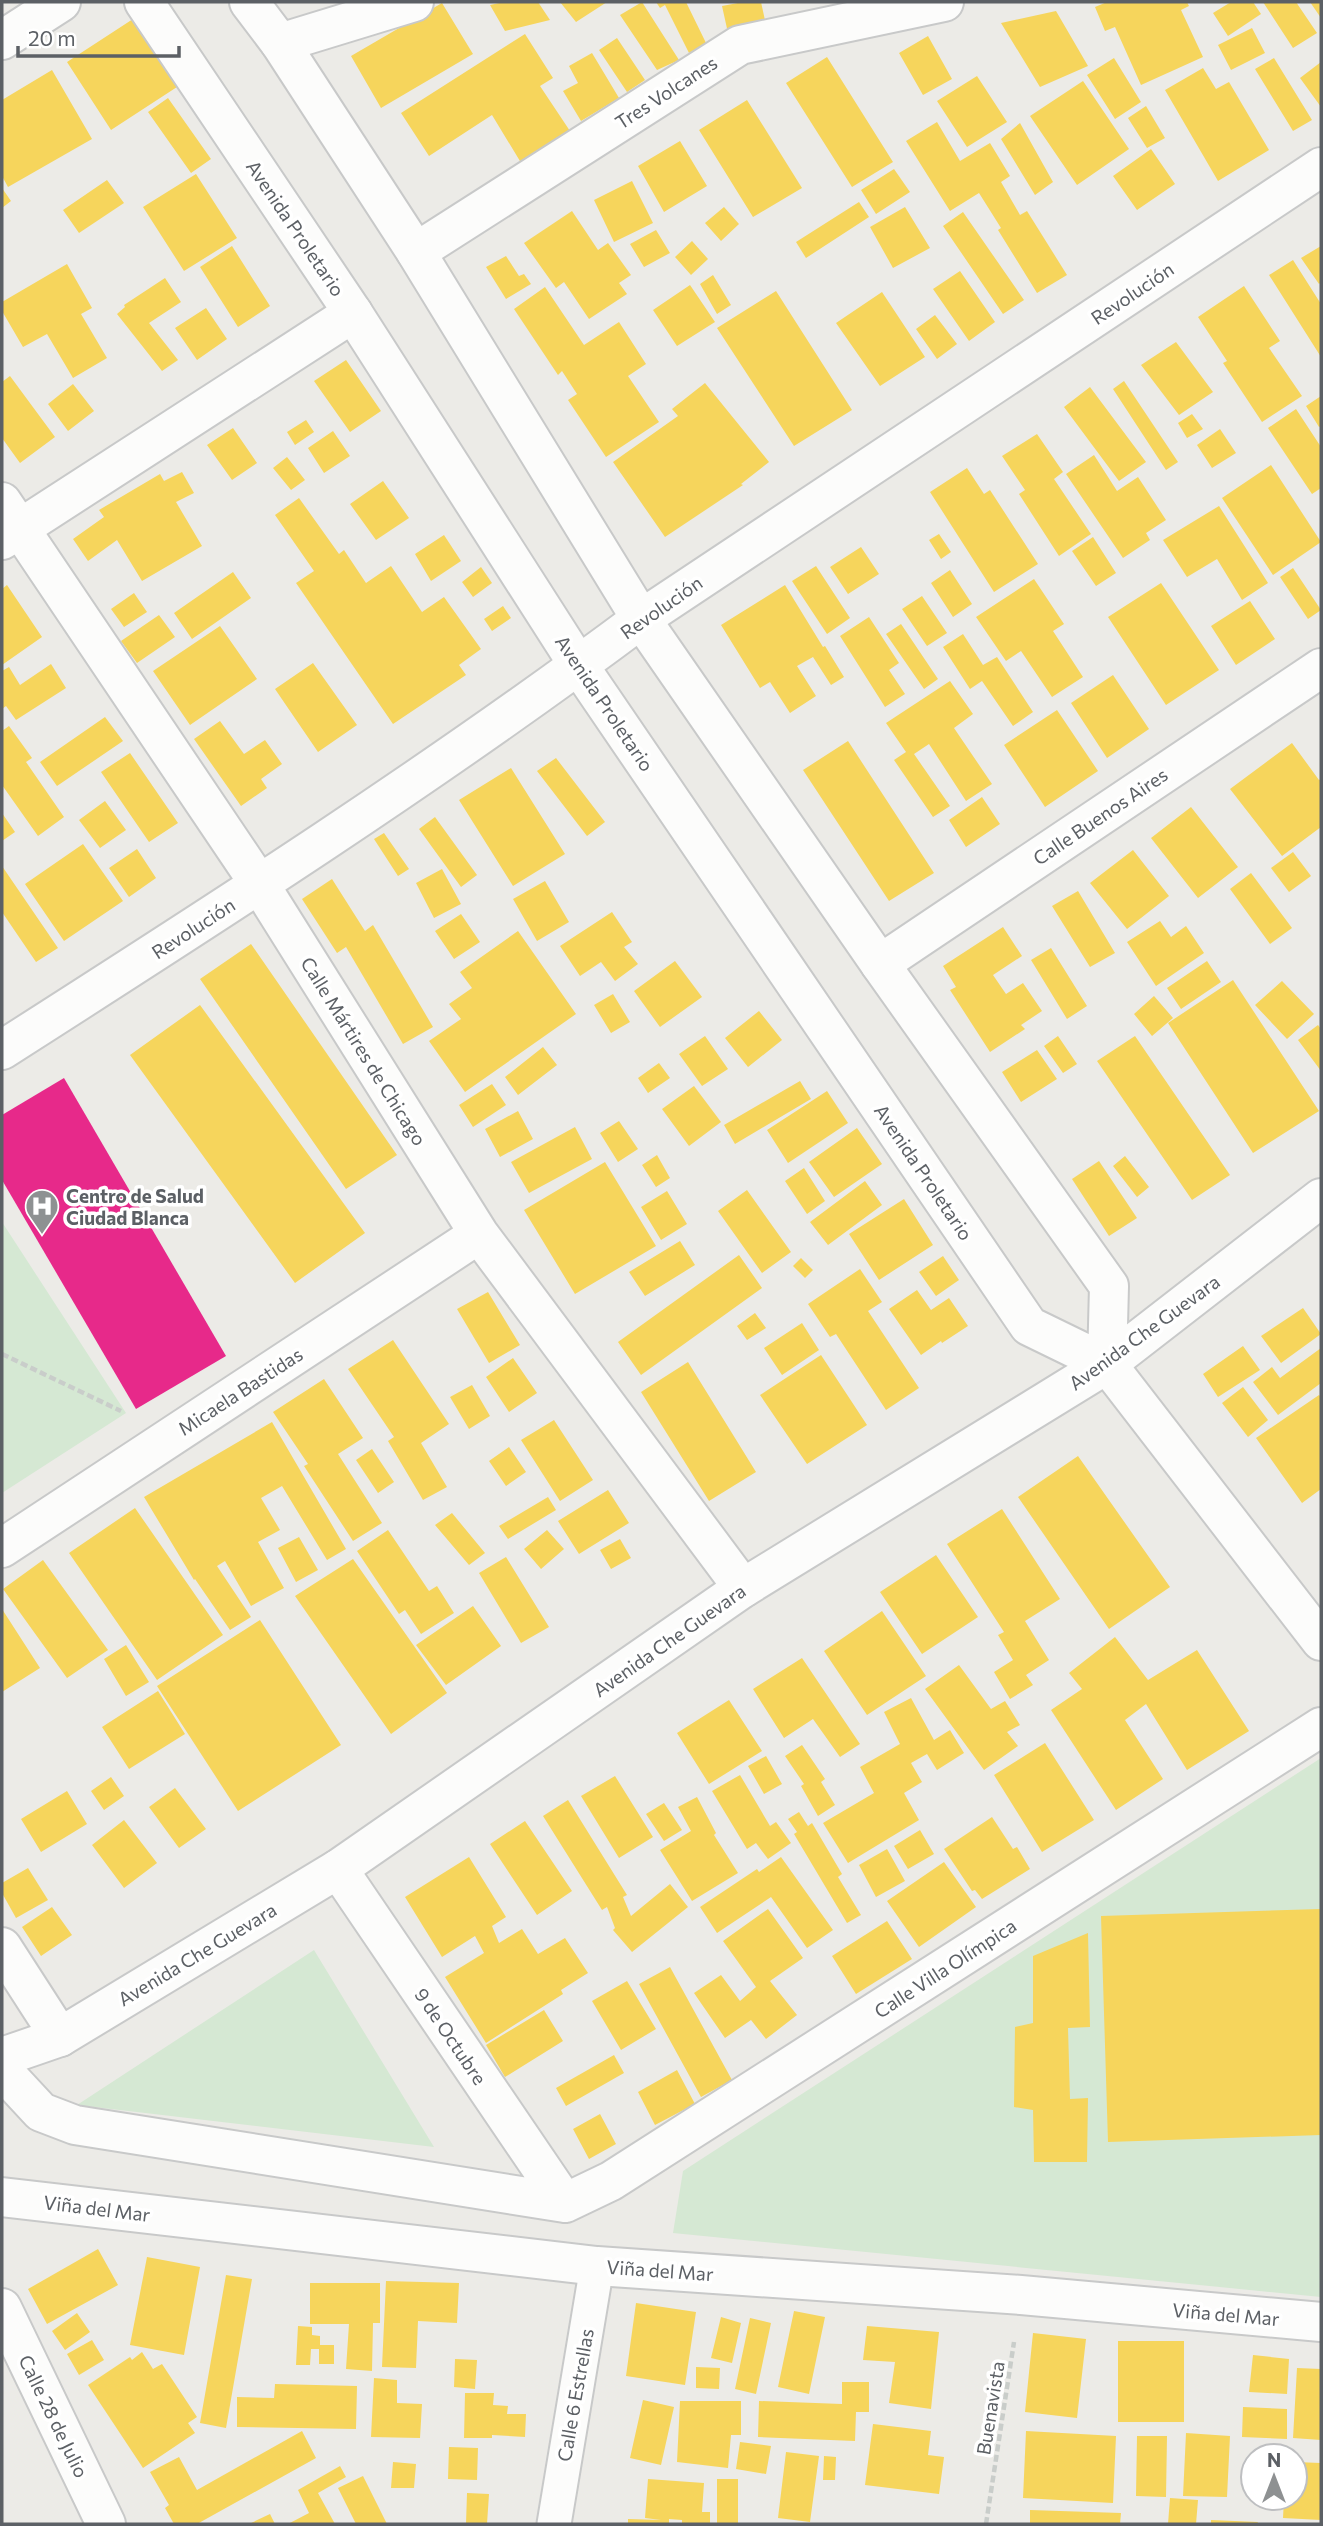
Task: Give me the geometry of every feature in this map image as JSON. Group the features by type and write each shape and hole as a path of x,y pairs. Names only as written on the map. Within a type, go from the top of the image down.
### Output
{"street":[{"path":"2,40 61,2"},
{"name":"Avenida Proletario","path":"144,2 353,313 579,666 1029,1326 1107,1364 1321,1641"},
{"path":"249,2 280,43 416,252 641,619 880,964 1109,1286 1107,1364"},
{"path":"280,43 414,2"},
{"name":"Tres Volcanes","path":"416,252 740,44 944,2"},
{"name":"Revolución","path":"2,1050 260,885 579,666 641,619 1321,167"},
{"path":"8,523 353,313"},
{"name":"Calle Mártires de Chicago","path":"8,523 260,885 479,1234 743,1588"},
{"name":"Calle Buenos Aires","path":"880,964 1321,668"},
{"name":"Avenida Che Guevara","path":"2,2057 61,2037 338,1869 743,1588 1107,1364 1321,1198"},
{"name":"Micaela Bastidas","path":"2,1548 479,1234"},
{"name":"Calle Villa Olímpica","path":"565,2203 611,2181 1321,1727"},
{"name":"9 de Octubre","path":"338,1869 565,2203"},
{"path":"2,1947 61,2037"},
{"path":"2,2070 41,2112 75,2125 565,2203"},
{"name":"Viña del Mar","path":"2,2197 597,2266 1021,2295 1321,2322"},
{"name":"Calle 6 Estrellas","path":"554,2524 597,2266"},
{"name":"Calle 28 de Julio","path":"2,2308 106,2524"}],"path":[{"path":"2,1354 126,1413 152,1448"},
{"name":"Buenavista","path":"986,2524 1021,2295"}],"green space":[{"path":"2,1222 126,1413 2,1493"},
{"path":"1321,1758 1321,2297 673,2233 683,2171"},
{"path":"314,1950 434,2147 77,2105"}],"building: Homes":[{"path":"504,2 538,2 550,20 505,31 490,5"},
{"path":"560,2 607,2 576,22"},
{"path":"642,2 679,60 657,70 620,15"},
{"path":"656,2 686,2 707,45 689,53 665,5 660,8"},
{"path":"761,2 766,25 728,33 722,6"},
{"path":"1107,2 1187,2 1189,6 1181,10 1203,57 1141,85 1115,27 1105,31 1095,7"},
{"path":"1231,2 1253,2 1261,14 1228,36 1213,13"},
{"path":"1263,2 1296,2 1317,33 1293,48"},
{"path":"1310,2 1321,2 1321,18"},
{"path":"442,3 473,54 381,108 351,56"},
{"path":"1056,11 1088,66 1040,87 1001,23"},
{"path":"133,19 177,87 111,130 67,62"},
{"path":"1252,28 1265,53 1231,70 1218,45"},
{"path":"525,34 553,78 540,86 574,137 526,171 492,115 429,156 401,113"},
{"path":"928,36 952,79 923,95 899,53"},
{"path":"617,38 645,80 627,92 599,50"},
{"path":"592,53 619,98 581,121 563,91 578,83 569,66"},
{"path":"827,57 893,162 852,187 786,83"},
{"path":"1114,58 1141,102 1115,119 1087,75"},
{"path":"1274,58 1312,120 1293,131 1255,69"},
{"path":"1321,62 1321,107 1300,78"},
{"path":"1203,68 1216,89 1229,82 1269,150 1218,181 1165,90"},
{"path":"52,70 92,139 8,187 2,176 2,100"},
{"path":"977,76 1007,122 967,147 937,101"},
{"path":"1083,81 1129,149 1077,185 1030,116"},
{"path":"168,98 211,159 191,173 148,112"},
{"path":"747,100 802,188 753,217 699,130"},
{"path":"1146,106 1165,138 1147,148 1128,118"},
{"path":"937,122 960,161 990,143 1010,176 1001,182 1020,215 1027,211 1067,275 1037,293 998,230 1001,228 979,193 950,211 906,141"},
{"path":"1020,123 1053,182 1035,195 1001,139"},
{"path":"680,141 707,186 664,212 638,166"},
{"path":"1151,149 1175,184 1137,210 1113,176"},
{"path":"894,169 910,192 876,214 861,190"},
{"path":"196,174 237,238 184,271 143,207"},
{"path":"107,180 124,203 79,233 63,210"},
{"path":"632,181 653,223 614,242 594,200"},
{"path":"2,188 11,201 2,208"},
{"path":"859,202 869,217 806,258 796,242"},
{"path":"724,207 739,224 721,241 705,223"},
{"path":"905,207 930,248 893,268 870,227"},
{"path":"572,211 598,250 608,243 631,275 619,283 627,294 589,319 564,282 556,288 524,243"},
{"path":"963,212 1024,300 1003,314 943,226"},
{"path":"656,230 670,253 644,267 630,244"},
{"path":"692,241 708,259 691,275 675,257"},
{"path":"232,246 270,306 238,327 200,267"},
{"path":"1321,246 1321,282 1319,284 1301,258"},
{"path":"506,256 519,276 524,274 531,284 506,299 486,267"},
{"path":"1293,260 1321,304 1321,357 1269,275"},
{"path":"67,264 92,308 81,314 107,358 73,378 47,334 23,347 2,311 2,302"},
{"path":"960,271 995,322 969,341 933,289"},
{"path":"713,275 731,305 717,314 700,284"},
{"path":"165,278 181,302 149,323 178,360 162,371 117,314 124,305"},
{"path":"690,285 715,322 677,346 653,310"},
{"path":"1244,286 1280,341 1269,348 1302,396 1262,422 1223,363 1227,361 1198,317"},
{"path":"545,287 584,345 619,322 646,364 628,376 659,422 606,457 568,400 577,394 562,371 558,375 514,309"},
{"path":"776,291 852,410 794,446 717,328"},
{"path":"882,292 925,357 880,386 836,323"},
{"path":"206,308 227,339 197,360 175,328"},
{"path":"935,315 957,344 937,359 916,329"},
{"path":"1176,342 1213,392 1179,415 1141,365"},
{"path":"346,360 381,411 350,432 314,381"},
{"path":"10,376 55,437 20,463 2,438 2,382"},
{"path":"1124,381 1178,462 1166,470 1113,389"},
{"path":"705,383 769,462 741,484 743,485 665,537 613,462 678,416 672,409"},
{"path":"73,384 94,411 68,431 48,404"},
{"path":"1090,387 1146,462 1119,481 1064,407"},
{"path":"1321,396 1321,426 1319,427 1306,406"},
{"path":"1296,409 1321,447 1321,488 1312,494 1268,428"},
{"path":"1192,414 1203,429 1187,438 1178,423"},
{"path":"306,420 314,432 295,445 287,432"},
{"path":"233,428 257,463 232,480 207,445"},
{"path":"1220,429 1236,453 1212,468 1197,445"},
{"path":"333,431 350,456 324,473 308,448"},
{"path":"1037,434 1063,472 1054,479 1091,534 1059,556 1019,494 1025,490 1002,456"},
{"path":"1094,455 1117,491 1138,477 1166,520 1146,533 1150,540 1123,558 1066,474"},
{"path":"287,457 305,480 291,490 273,468"},
{"path":"1271,465 1321,542 1273,575 1222,498"},
{"path":"967,468 984,494 990,490 1038,564 994,592 930,492"},
{"path":"182,472 194,493 176,502 202,546 142,581 117,540 88,561 73,539 104,517 99,510 160,474 164,481"},
{"path":"383,481 409,518 376,540 350,504"},
{"path":"299,498 339,554 344,550 366,583 391,566 422,612 444,597 481,649 459,665 466,675 393,724 296,583 314,571 275,515"},
{"path":"1219,506 1268,583 1242,600 1217,559 1187,577 1163,540"},
{"path":"939,534 951,552 941,559 929,540"},
{"path":"444,535 461,561 431,581 415,554"},
{"path":"1093,537 1116,573 1096,586 1072,551"},
{"path":"861,547 879,574 848,594 830,567"},
{"path":"816,566 850,618 827,634 792,581"},
{"path":"481,567 492,583 473,597 462,582"},
{"path":"1293,568 1321,610 1308,619 1280,577"},
{"path":"950,570 972,604 953,617 931,583"},
{"path":"233,572 251,598 192,639 174,613"},
{"path":"1034,579 1064,624 1053,631 1083,677 1052,697 1021,651 1006,661 976,617"},
{"path":"1161,583 1219,670 1166,705 1108,617"},
{"path":"7,585 42,637 2,665 2,589"},
{"path":"785,585 844,677 831,685 813,657 797,666 816,696 790,713 770,682 760,688 721,625"},
{"path":"134,593 147,612 124,627 111,609"},
{"path":"922,596 947,633 927,646 902,609"},
{"path":"1250,601 1275,639 1236,665 1211,626"},
{"path":"503,606 511,618 492,631 484,619"},
{"path":"159,615 175,637 137,663 121,641"},
{"path":"869,617 899,663 889,670 905,694 885,707 840,636"},
{"path":"901,624 938,679 924,689 886,634"},
{"path":"220,626 257,679 190,725 153,671"},
{"path":"963,634 983,665 997,657 1033,712 1013,726 982,681 970,689 943,647"},
{"path":"313,663 357,725 318,752 275,689"},
{"path":"51,664 66,688 16,720 6,706 2,709 2,671 9,667 20,685"},
{"path":"1113,675 1149,729 1107,758 1071,703"},
{"path":"950,681 973,714 954,728 992,784 966,801 929,744 914,754 950,806 933,817 894,760 906,752 886,723"},
{"path":"1057,710 1098,771 1045,807 1004,745"},
{"path":"105,717 123,741 57,786 40,762"},
{"path":"220,721 244,754 265,740 282,764 261,779 267,788 241,806 194,739"},
{"path":"9,726 32,758 26,762 64,817 38,836 2,785 2,731"},
{"path":"848,741 934,873 889,901 803,770"},
{"path":"1292,743 1319,780 1321,779 1321,827 1282,856 1230,789"},
{"path":"130,753 178,823 149,842 101,772"},
{"path":"556,758 605,822 587,836 537,771"},
{"path":"511,768 565,854 513,886 459,800"},
{"path":"982,797 1000,824 966,847 949,820"},
{"path":"105,801 126,830 100,848 79,820"},
{"path":"1191,807 1238,867 1198,898 1151,838"},
{"path":"2,813 15,832 2,841"},
{"path":"435,817 477,875 461,887 419,829"},
{"path":"384,833 409,869 398,876 374,839"},
{"path":"83,844 123,901 64,941 25,884"},
{"path":"137,849 156,878 129,897 109,868"},
{"path":"1133,850 1169,896 1127,929 1090,883"},
{"path":"1293,852 1311,876 1289,892 1271,868"},
{"path":"2,866 58,948 36,962 2,912"},
{"path":"442,869 461,904 434,918 416,883"},
{"path":"1251,873 1292,928 1270,944 1230,889"},
{"path":"332,879 365,931 373,925 433,1027 403,1044 346,947 337,953 302,899"},
{"path":"545,881 569,922 537,941 513,899"},
{"path":"1078,891 1115,953 1090,967 1052,906"},
{"path":"612,912 632,942 624,947 638,964 615,981 601,962 580,976 560,946"},
{"path":"461,914 480,942 454,959 435,931"},
{"path":"1160,921 1171,937 1186,926 1204,953 1156,986 1127,942"},
{"path":"1003,927 1022,956 993,975 1006,994 1023,983 1042,1011 1021,1025 1025,1029 990,1052 950,990 956,987 943,966"},
{"path":"518,931 576,1014 465,1092 429,1041 461,1019 449,1004 472,988 460,972"},
{"path":"251,944 397,1155 346,1189 200,979"},
{"path":"1051,948 1087,1006 1067,1019 1031,960"},
{"path":"675,961 702,997 660,1027 634,991"},
{"path":"1207,961 1221,982 1181,1009 1167,988"},
{"path":"1233,980 1319,1111 1253,1153 1168,1023"},
{"path":"1282,981 1314,1014 1287,1039 1255,1005"},
{"path":"613,994 630,1022 611,1033 594,1005"},
{"path":"1154,996 1173,1018 1152,1036 1134,1014"},
{"path":"200,1005 365,1233 295,1283 130,1055"},
{"path":"759,1011 782,1040 748,1067 725,1038"},
{"path":"1318,1025 1321,1029 1321,1071 1298,1040"},
{"path":"705,1036 728,1069 702,1086 679,1054"},
{"path":"1058,1036 1077,1064 1063,1073 1044,1046"},
{"path":"1135,1036 1230,1175 1192,1200 1097,1061"},
{"path":"543,1047 557,1065 518,1095 505,1077"},
{"path":"1037,1050 1057,1079 1021,1102 1002,1072"},
{"path":"659,1063 670,1078 648,1093 638,1078"},
{"path":"800,1081 811,1099 735,1144 724,1125"},
{"path":"492,1084 506,1105 473,1127 459,1105"},
{"path":"694,1086 721,1122 689,1146 662,1109"},
{"path":"827,1091 848,1123 788,1163 767,1130"},
{"path":"518,1111 533,1139 500,1157 485,1129"},
{"path":"619,1121 638,1149 618,1162 600,1133"},
{"path":"575,1127 592,1159 529,1193 511,1162"},
{"path":"857,1128 882,1164 834,1197 809,1162"},
{"path":"657,1155 670,1178 656,1187 642,1165"},
{"path":"1125,1156 1149,1187 1137,1197 1113,1166"},
{"path":"1099,1161 1137,1218 1109,1236 1072,1179"},
{"path":"605,1162 656,1246 575,1294 524,1210"},
{"path":"804,1168 825,1201 807,1214 785,1181"},
{"path":"865,1181 882,1205 828,1245 810,1222"},
{"path":"747,1190 791,1252 762,1273 718,1211"},
{"path":"667,1191 687,1224 661,1240 641,1207"},
{"path":"904,1199 933,1245 879,1280 849,1234"},
{"path":"680,1241 695,1265 645,1296 629,1272"},
{"path":"739,1255 762,1288 641,1375 618,1342"},
{"path":"943,1256 959,1280 936,1296 919,1272"},
{"path":"801,1258 813,1270 805,1278 793,1266"},
{"path":"860,1269 882,1302 868,1311 919,1388 886,1410 836,1334 830,1337 808,1304"},
{"path":"917,1290 931,1310 949,1298 968,1326 921,1355 889,1309"},
{"path":"488,1292 520,1345 489,1363 457,1309"},
{"path":"1303,1308 1321,1334 1281,1363 1261,1336"},
{"path":"755,1313 766,1328 747,1340 737,1326"},
{"path":"802,1323 819,1350 782,1375 764,1348"},
{"path":"393,1340 449,1424 421,1443 447,1487 423,1500 388,1441 394,1437 348,1369"},
{"path":"1243,1346 1260,1370 1218,1397 1203,1374"},
{"path":"1321,1348 1321,1383 1278,1415 1253,1382 1272,1367 1280,1378"},
{"path":"821,1355 867,1425 807,1464 760,1395"},
{"path":"513,1358 537,1393 509,1412 486,1377"},
{"path":"688,1362 756,1472 709,1501 641,1392"},
{"path":"324,1379 363,1438 338,1454 382,1523 353,1541 304,1466 308,1464 273,1412"},
{"path":"472,1385 490,1416 469,1429 450,1397"},
{"path":"1243,1387 1268,1420 1248,1437 1222,1403"},
{"path":"1319,1395 1321,1489 1302,1503 1256,1438"},
{"path":"554,1420 593,1480 560,1501 521,1440"},
{"path":"272,1422 346,1549 327,1560 282,1486 261,1498 280,1530 258,1542 284,1588 251,1606 225,1561 217,1566 251,1617 230,1630 194,1580 144,1497"},
{"path":"509,1447 526,1472 506,1486 489,1461"},
{"path":"372,1449 394,1482 378,1493 356,1460"},
{"path":"1078,1456 1170,1587 1109,1629 1018,1497"},
{"path":"608,1490 629,1523 579,1554 558,1521"},
{"path":"548,1497 556,1510 508,1539 499,1526"},
{"path":"135,1508 223,1635 157,1680 69,1553"},
{"path":"1002,1509 1060,1599 1025,1621 1049,1660 1026,1675 1033,1685 1010,1699 994,1672 1013,1660 998,1635 1004,1632 947,1544"},
{"path":"452,1513 485,1553 469,1565 435,1525"},
{"path":"388,1530 429,1591 437,1586 454,1613 421,1634 405,1610 399,1614 357,1551"},
{"path":"547,1530 564,1549 541,1569 524,1549"},
{"path":"299,1537 318,1570 296,1582 278,1548"},
{"path":"620,1539 631,1558 611,1569 600,1550"},
{"path":"936,1555 978,1617 922,1654 880,1592"},
{"path":"506,1557 549,1627 521,1643 479,1573"},
{"path":"353,1559 447,1693 391,1734 295,1596"},
{"path":"43,1560 108,1650 67,1678 3,1589"},
{"path":"473,1606 501,1646 446,1685 416,1645"},
{"path":"2,1609 40,1668 2,1692"},
{"path":"882,1611 926,1676 867,1715 824,1651"},
{"path":"260,1620 341,1745 238,1811 157,1686"},
{"path":"1115,1637 1148,1680 1197,1650 1249,1731 1187,1770 1146,1704 1125,1720 1163,1779 1116,1810 1051,1710 1082,1689 1069,1673"},
{"path":"126,1645 149,1682 126,1696 104,1659"},
{"path":"802,1658 860,1744 840,1757 813,1719 784,1738 753,1689"},
{"path":"959,1665 991,1709 1005,1701 1020,1725 1007,1732 1018,1746 984,1770 925,1689"},
{"path":"158,1691 185,1734 129,1769 102,1727"},
{"path":"911,1698 934,1740 950,1730 964,1753 937,1770 927,1754 911,1763 922,1782 904,1793 919,1820 848,1863 823,1823 874,1793 860,1767 900,1744 884,1712"},
{"path":"729,1700 762,1751 709,1784 677,1733"},
{"path":"1045,1743 1094,1820 1042,1852 994,1775"},
{"path":"802,1745 825,1779 821,1782 835,1805 818,1816 801,1786 804,1784 785,1756"},
{"path":"766,1756 782,1784 764,1794 748,1766"},
{"path":"740,1775 770,1826 776,1822 791,1843 768,1859 756,1843 747,1849 712,1791"},
{"path":"615,1776 653,1837 619,1858 581,1796"},
{"path":"111,1777 124,1796 104,1810 91,1791"},
{"path":"175,1788 206,1829 179,1848 149,1807"},
{"path":"67,1791 87,1824 41,1852 21,1819"},
{"path":"697,1797 716,1833 714,1835 738,1873 692,1901 660,1850 691,1831 678,1807"},
{"path":"568,1800 627,1895 623,1897 631,1916 670,1884 688,1907 632,1952 613,1930 615,1928 607,1907 602,1910 543,1816"},
{"path":"664,1803 682,1830 664,1841 646,1814"},
{"path":"799,1812 808,1826 812,1823 842,1874 838,1877 861,1915 847,1923 794,1834 797,1832 788,1819"},
{"path":"992,1817 1013,1849 1017,1847 1030,1869 982,1899 975,1890 972,1891 944,1849"},
{"path":"124,1820 157,1863 124,1888 92,1845"},
{"path":"525,1821 572,1891 537,1915 490,1844"},
{"path":"920,1830 934,1854 908,1869 894,1846"},
{"path":"887,1849 905,1881 876,1897 859,1865"},
{"path":"469,1857 506,1917 492,1926 499,1943 522,1929 538,1954 565,1938 588,1973 561,1990 563,1994 486,2043 445,1977 484,1953 475,1936 442,1957 405,1897"},
{"path":"781,1857 833,1930 807,1948 771,1897 717,1933 700,1907 757,1869 759,1872"},
{"path":"944,1862 976,1907 919,1947 887,1901"},
{"path":"28,1868 48,1900 16,1918 2,1893 2,1883"},
{"path":"52,1907 72,1935 41,1956 22,1927"},
{"path":"768,1909 803,1958 770,1981 797,2015 766,2039 751,2020 725,2038 694,1993 721,1975 740,2001 756,1987 723,1941"},
{"path":"1321,1909 1321,2135 1108,2142 1101,1916"},
{"path":"887,1921 912,1959 856,1994 832,1956"},
{"path":"1088,1933 1090,2027 1068,2028 1070,2099 1088,2098 1087,2162 1034,2162 1033,2110 1014,2107 1015,2027 1033,2023 1033,1956"},
{"path":"670,1967 732,2080 701,2097 639,1984"},
{"path":"627,1981 656,2029 621,2050 592,2001"},
{"path":"544,2010 563,2041 505,2077 486,2045"},
{"path":"614,2055 624,2073 566,2106 556,2088"},
{"path":"677,2070 695,2104 655,2125 638,2092"},
{"path":"600,2114 616,2144 589,2159 573,2129"},
{"path":"98,2249 118,2285 47,2324 28,2289"},
{"path":"147,2257 200,2267 184,2355 130,2345"},
{"path":"226,2275 252,2279 226,2428 200,2423"},
{"path":"386,2281 459,2283 457,2323 418,2321 416,2368 382,2367"},
{"path":"310,2283 380,2283 380,2323 373,2323 372,2371 346,2369 349,2324 310,2324"},
{"path":"636,2303 696,2312 685,2385 626,2376"},
{"path":"794,2311 825,2317 809,2394 778,2387"},
{"path":"77,2313 90,2332 65,2350 52,2331"},
{"path":"721,2317 741,2323 732,2363 711,2358"},
{"path":"750,2318 771,2323 756,2394 735,2389"},
{"path":"298,2326 312,2327 312,2335 320,2336 320,2345 334,2345 334,2364 319,2364 319,2349 311,2349 310,2365 296,2365"},
{"path":"867,2326 939,2332 931,2409 889,2403 895,2362 863,2360"},
{"path":"1033,2333 1086,2339 1077,2418 1025,2412"},
{"path":"92,2340 104,2360 79,2375 67,2354"},
{"path":"1118,2341 1184,2341 1184,2422 1118,2422"},
{"path":"142,2352 153,2369 162,2364 197,2417 188,2423 195,2433 143,2468 88,2385"},
{"path":"1253,2355 1289,2359 1287,2394 1249,2392"},
{"path":"455,2359 477,2360 475,2389 454,2387"},
{"path":"696,2367 720,2368 719,2389 696,2388"},
{"path":"1297,2368 1321,2369 1321,2440 1293,2438"},
{"path":"374,2378 397,2380 397,2403 422,2404 420,2438 371,2437"},
{"path":"842,2382 869,2382 869,2412 856,2412 855,2441 758,2437 759,2401 842,2404"},
{"path":"275,2384 357,2386 356,2429 237,2427 237,2397 274,2398"},
{"path":"465,2393 494,2393 493,2405 508,2406 507,2414 526,2414 525,2437 492,2435 492,2438 464,2438"},
{"path":"643,2400 674,2407 661,2465 630,2458"},
{"path":"680,2401 741,2401 741,2435 731,2435 728,2468 677,2462"},
{"path":"1243,2407 1287,2409 1287,2439 1242,2437"},
{"path":"873,2424 931,2431 928,2455 944,2457 939,2494 865,2485"},
{"path":"302,2431 316,2458 197,2524 174,2524 165,2508 169,2505 150,2472 179,2457 197,2490"},
{"path":"1026,2431 1116,2436 1113,2503 1023,2498"},
{"path":"1186,2433 1230,2436 1227,2497 1183,2496"},
{"path":"1137,2436 1167,2436 1166,2497 1136,2496"},
{"path":"740,2442 771,2446 766,2474 736,2469"},
{"path":"449,2447 478,2448 477,2480 448,2479"},
{"path":"786,2452 819,2456 810,2522 778,2518"},
{"path":"824,2456 836,2457 835,2480 823,2480"},
{"path":"393,2462 416,2464 414,2488 391,2488"},
{"path":"1309,2463 1321,2463 1321,2520 1283,2518 1283,2512 1309,2512"},
{"path":"340,2466 346,2477 318,2493 335,2524 288,2524 309,2513 298,2490"},
{"path":"363,2476 387,2524 356,2524 338,2488"},
{"path":"648,2479 704,2483 702,2512 710,2512 710,2524 682,2524 682,2520 669,2519 669,2524 628,2524 628,2519 661,2520 645,2518"},
{"path":"717,2479 738,2479 738,2524 717,2524"},
{"path":"467,2493 489,2494 487,2524 466,2524"},
{"path":"1170,2498 1198,2500 1196,2524 1168,2524"},
{"path":"1030,2510 1121,2513 1120,2524 1030,2524"},
{"path":"270,2514 275,2524 249,2524"},
{"path":"1211,2520 1258,2522 1211,2524"}],"building: Health":[{"path":"64,1078 226,1356 136,1409 2,1180 2,1115"}],"place":[{"name":"Centro de Salud Ciudad Blanca","path":"42,1236"}]}
